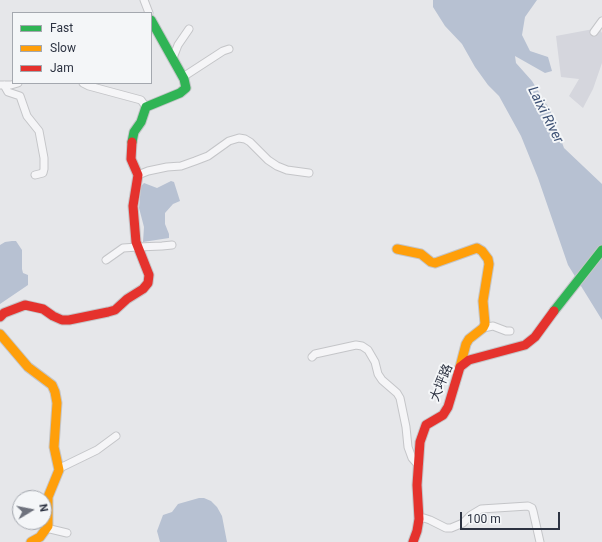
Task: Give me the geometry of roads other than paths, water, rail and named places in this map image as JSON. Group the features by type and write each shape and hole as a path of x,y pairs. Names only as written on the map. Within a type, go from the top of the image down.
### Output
{"street":[{"path":"144,0 149,12"},
{"path":"594,32 602,21"},
{"path":"0,317 25,306 34,306 43,309 62,320 70,320 108,312 115,310 127,299 143,289 148,283 149,275 136,242 133,216 133,206 138,175 131,159 132,138 141,122 146,107 180,93 186,88 183,77 152,22"},
{"path":"173,58 178,45 189,29"},
{"path":"183,77 229,49"},
{"path":"2,85 14,84"},
{"path":"85,84 141,100 146,107"},
{"path":"2,85 8,92 20,96 26,116 39,131 43,152 44,169 43,173 35,175"},
{"path":"138,175 148,171 181,166 195,162 208,156 229,141 239,138 245,139 268,160 278,166 287,170 309,173"},
{"path":"106,260 123,248 172,244"},
{"path":"397,249 421,254 431,262 435,263 471,249 477,248 482,250 488,259 489,264 483,293 485,324 483,328"},
{"name":"大坪路","path":"413,542 420,519 417,485 420,442 426,425 443,415 448,407 460,367 469,360 525,345 535,337 602,250"},
{"path":"460,367 466,344 469,339 483,328 493,326 510,331"},
{"path":"0,334 28,367 52,385 55,392 57,409 54,442 59,470"},
{"path":"312,357 315,354 356,345 362,346 368,350 375,362 378,374 400,398 406,427 408,447 412,458 419,466"},
{"path":"50,490 59,470 62,467 97,450 116,436"},
{"path":"420,519 424,518 446,528 451,528 463,523 471,515 481,509 528,506 532,508 533,511 540,542"},
{"path":"52,529 67,533"},
{"path":"31,542 40,537 45,530"}],"water":[{"name":"Laixi River","path":"433,0 537,0 525,17 522,35 530,51 548,57 552,71 545,73 515,56 516,63 532,81 550,110 564,148 602,184 602,320 568,265 538,178 521,136 499,96 488,85 475,67 462,44 445,26 433,7"},
{"path":"171,181 174,182 180,201 173,204 165,213 165,224 169,238 143,242 144,227 139,208 141,186 144,183 157,188"},
{"path":"16,241 22,250 22,269 23,273 28,275 28,285 0,304 0,245 5,242"},
{"path":"204,498 211,501 217,507 222,516 227,542 160,542 157,531 163,515 172,512 178,504"}]}
